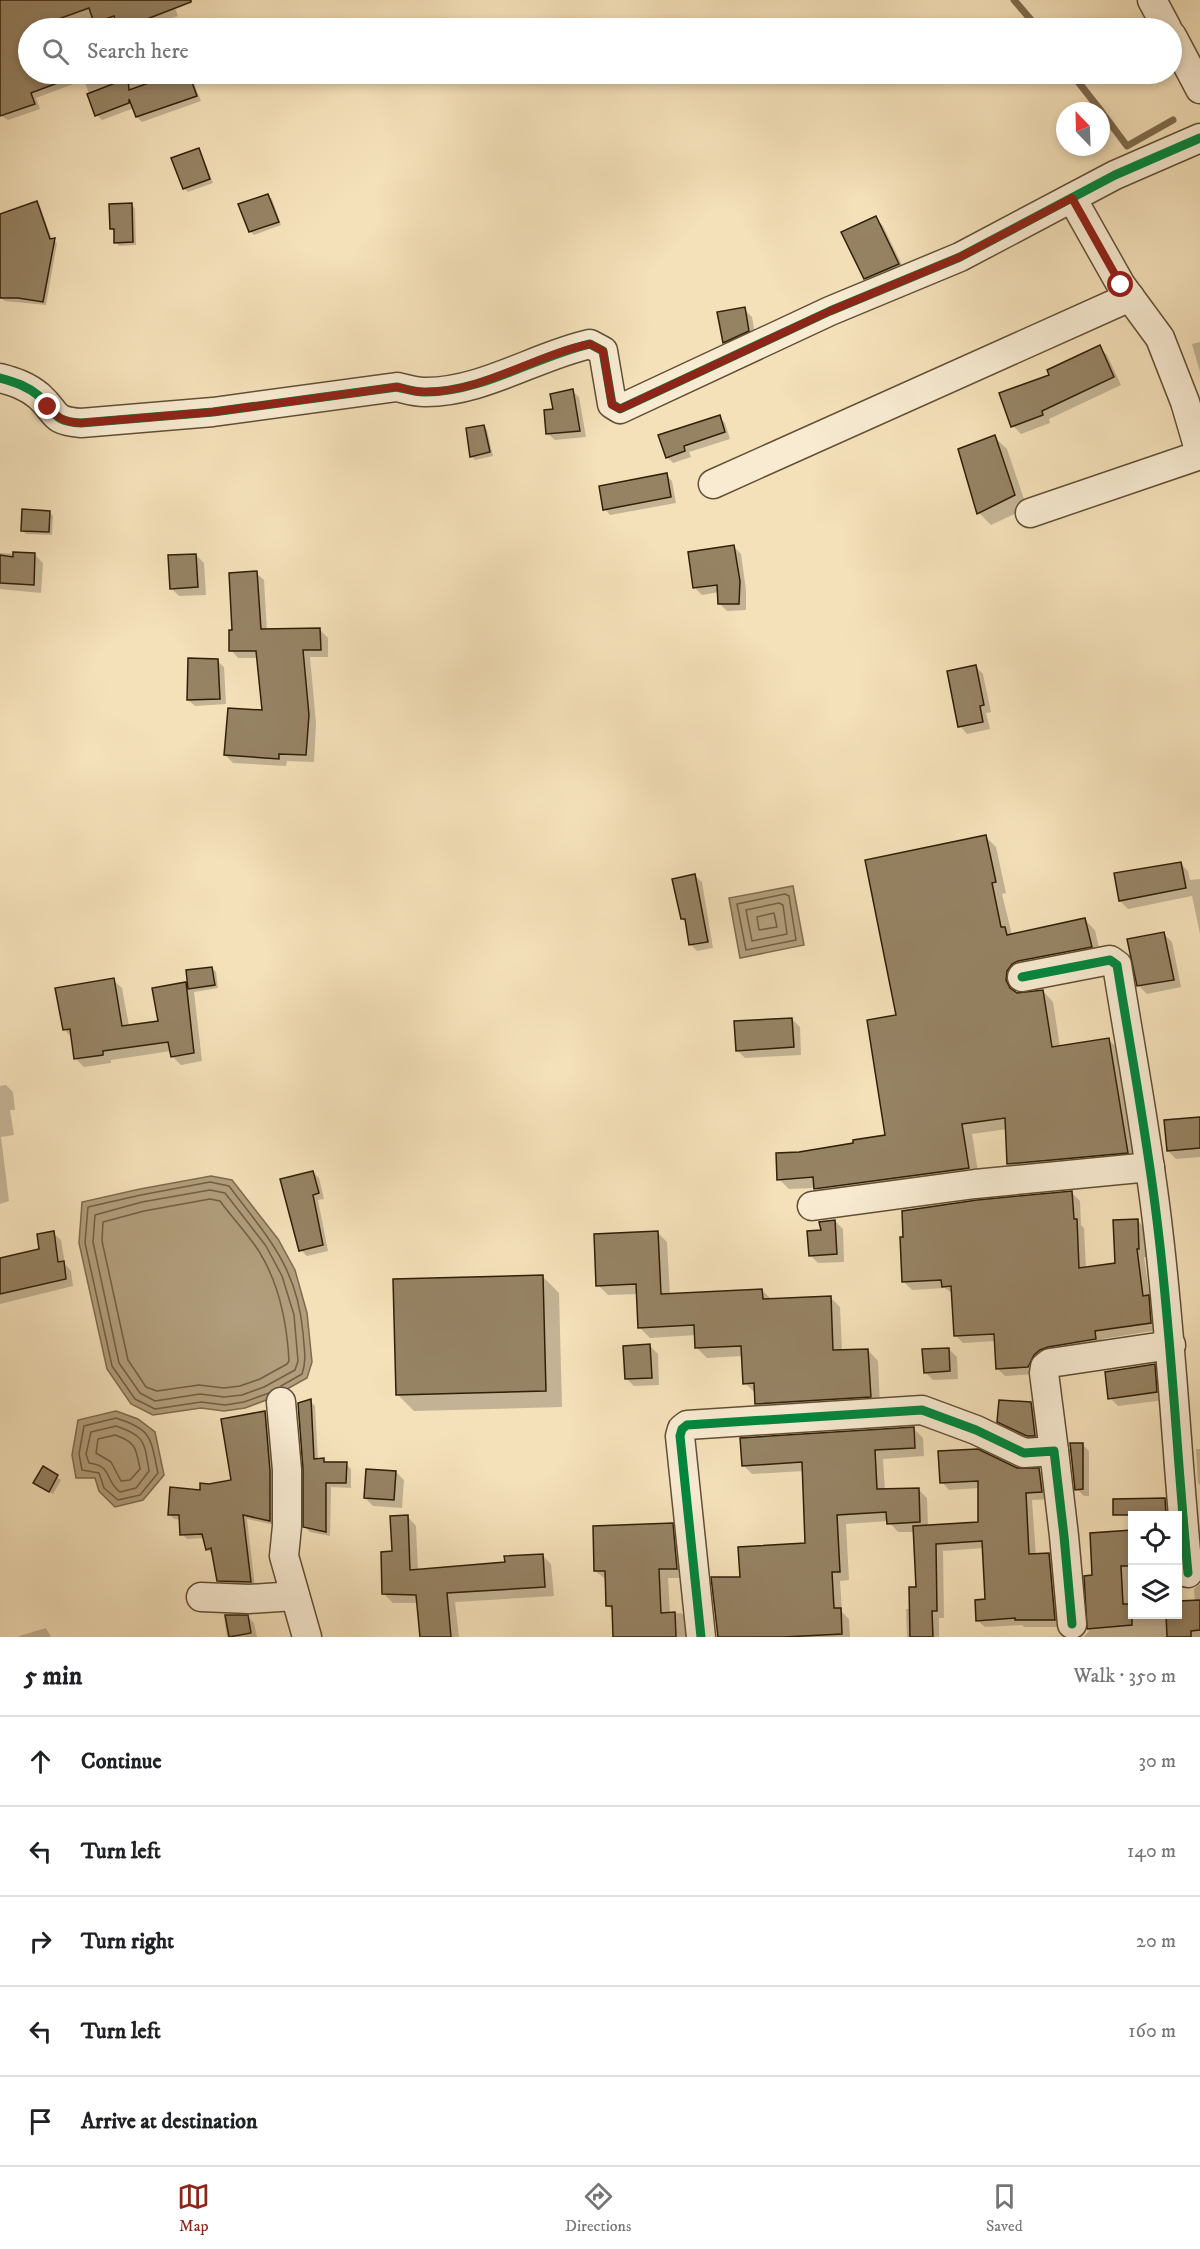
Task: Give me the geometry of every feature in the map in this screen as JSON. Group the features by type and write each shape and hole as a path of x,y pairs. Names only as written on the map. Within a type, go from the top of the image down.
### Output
{"street":[{"path":"1152,0 1162,18"},
{"path":"1182,55 1200,89"},
{"path":"0,378 20,383 39,396 57,418 81,423 213,412 397,387 423,392 443,391 466,386 590,344 603,351 612,405 620,409 830,311 960,257 1115,175 1200,138"},
{"path":"1030,513 1200,454 1185,402 1160,338 1121,285 1072,198"},
{"path":"713,484 1130,297"},
{"path":"1022,977 1110,960 1117,965 1150,1167 1171,1345 1177,1453 1188,1573"},
{"path":"812,1206 975,1184 1150,1167"},
{"path":"1072,1624 1045,1366 1050,1363 1171,1345"},
{"path":"281,1402 287,1470 287,1526 284,1556 307,1637"},
{"path":"701,1637 680,1436 682,1429 687,1425 922,1410 976,1430 1024,1453 1054,1451"},
{"path":"201,1597 249,1599 295,1596"}],"water":[{"path":"793,886 804,945 740,958 729,898"},
{"path":"211,1176 232,1180 278,1239 295,1270 307,1313 312,1362 307,1378 269,1399 245,1408 224,1411 201,1408 153,1415 131,1404 107,1369 79,1243 82,1202"},
{"path":"116,1411 138,1419 155,1432 164,1475 143,1500 115,1507 99,1491 95,1478 76,1478 72,1455 78,1420"}],"building":[{"path":"0,0 191,0 191,2 150,18 115,18 114,16 92,18 89,8 61,18 18,18 18,84 55,84 31,93 35,104 0,116"},
{"path":"113,84 128,84 129,90 146,84 193,84 197,96 136,117 129,99 129,103 95,116 87,94"},
{"path":"199,148 210,179 183,189 171,158"},
{"path":"268,194 279,222 249,232 238,204"},
{"path":"37,201 50,239 55,238 43,302 0,298 0,214"},
{"path":"132,203 133,242 114,243 114,229 110,229 109,204"},
{"path":"876,216 899,264 864,279 841,232"},
{"path":"745,307 749,331 723,343 717,312"},
{"path":"1100,345 1114,377 1042,411 1043,415 1011,427 999,393 1049,375 1047,370"},
{"path":"573,389 580,431 546,434 544,410 553,409 550,394"},
{"path":"720,415 725,432 684,446 685,451 666,458 658,435"},
{"path":"484,425 490,452 470,457 466,428"},
{"path":"995,435 1015,495 977,514 958,449"},
{"path":"667,473 671,497 603,510 599,486"},
{"path":"22,509 50,511 49,532 21,531"},
{"path":"734,545 740,581 739,604 718,604 717,585 693,588 688,552"},
{"path":"13,552 35,553 34,585 0,583 0,555 13,557"},
{"path":"196,554 198,587 170,589 168,555"},
{"path":"257,571 261,629 320,628 321,650 303,650 309,715 306,755 279,754 279,759 224,755 228,708 262,710 256,651 229,651 229,630 232,630 229,573"},
{"path":"188,658 218,659 220,699 187,700"},
{"path":"976,665 984,705 980,706 983,722 958,727 947,671"},
{"path":"986,835 996,882 992,883 1001,927 1005,927 1007,935 1085,918 1092,947 1018,961 1012,964 1007,971 1006,980 1010,988 1017,993 1043,990 1052,1047 1109,1038 1128,1153 1007,1164 1005,1118 962,1124 969,1168 814,1189 813,1177 777,1180 776,1153 799,1152 885,1135 867,1020 896,1015 865,860"},
{"path":"1181,862 1186,888 1119,901 1114,873"},
{"path":"695,874 708,942 689,945 685,919 681,919 672,879"},
{"path":"1164,932 1174,980 1137,986 1127,939"},
{"path":"212,967 215,985 188,989 186,970"},
{"path":"114,978 122,1026 158,1021 152,988 186,982 194,1053 171,1057 168,1042 103,1051 103,1055 74,1059 70,1029 63,1030 55,988"},
{"path":"792,1018 794,1047 736,1051 734,1021"},
{"path":"1200,1117 1200,1148 1167,1151 1164,1120"},
{"path":"313,1171 319,1193 313,1195 323,1245 299,1251 280,1179"},
{"path":"1072,1191 1074,1219 1077,1219 1079,1268 1115,1263 1113,1220 1138,1219 1139,1249 1137,1249 1143,1296 1149,1295 1151,1323 1095,1331 1096,1339 1040,1350 1034,1355 1028,1367 996,1369 994,1334 954,1336 951,1286 942,1287 941,1280 902,1282 900,1237 903,1237 902,1211 977,1200"},
{"path":"835,1220 837,1254 809,1256 807,1231 821,1230 819,1222"},
{"path":"54,1231 58,1262 64,1261 66,1279 0,1294 0,1258 39,1249 37,1234"},
{"path":"658,1231 661,1294 762,1289 763,1299 831,1296 833,1350 868,1349 871,1397 755,1404 754,1383 743,1384 741,1346 695,1348 694,1325 638,1328 636,1284 596,1286 594,1234"},
{"path":"543,1275 546,1391 396,1395 393,1279"},
{"path":"650,1344 652,1378 625,1379 623,1346"},
{"path":"949,1348 950,1371 924,1373 922,1349"},
{"path":"1155,1364 1157,1392 1108,1399 1105,1372"},
{"path":"311,1399 314,1459 324,1458 324,1462 347,1462 346,1483 326,1483 326,1532 303,1527 303,1469 298,1403"},
{"path":"999,1400 1031,1402 1035,1436 1027,1436 997,1422"},
{"path":"265,1411 270,1471 270,1521 243,1515 251,1582 217,1581 211,1548 206,1550 202,1534 180,1535 179,1515 168,1515 170,1487 200,1490 200,1483 209,1484 231,1480 221,1419"},
{"path":"914,1427 915,1448 875,1450 877,1489 919,1488 920,1522 887,1524 886,1512 837,1515 840,1572 832,1572 834,1608 841,1608 842,1634 718,1637 711,1577 740,1577 738,1547 805,1543 802,1462 742,1466 740,1438"},
{"path":"1070,1443 1083,1443 1083,1489 1075,1490"},
{"path":"978,1449 1017,1468 1039,1468 1042,1492 1026,1493 1029,1554 1049,1553 1055,1620 1015,1620 1015,1618 976,1621 975,1600 985,1599 982,1541 936,1544 937,1611 932,1611 933,1637 910,1637 909,1587 916,1587 913,1526 978,1522 978,1481 940,1483 938,1451"},
{"path":"43,1466 58,1475 49,1492 33,1483"},
{"path":"366,1469 396,1471 394,1500 364,1498"},
{"path":"1165,1498 1166,1511 1128,1511 1128,1515 1113,1515 1113,1499"},
{"path":"408,1515 410,1570 505,1562 504,1556 543,1554 545,1587 447,1593 451,1637 420,1637 416,1595 382,1594 381,1552 392,1551 390,1516"},
{"path":"673,1523 677,1569 659,1569 661,1613 675,1612 676,1637 613,1637 612,1606 606,1606 605,1571 594,1571 593,1526"},
{"path":"1128,1530 1128,1566 1121,1566 1123,1604 1128,1604 1128,1619 1132,1619 1132,1625 1087,1629 1084,1576 1092,1575 1090,1533"},
{"path":"1200,1600 1200,1630 1191,1631 1191,1637 1167,1637 1166,1619 1182,1619 1182,1601"},
{"path":"225,1615 248,1615 251,1633 229,1637"}],"waterway":[{"path":"1014,0 1029,18"},
{"path":"1080,84 1094,102"},
{"path":"1110,123 1127,146 1173,120"}],"cycle path":[{"path":"0,378 21,385 34,393 60,418 81,423 213,412 397,387 421,392 445,391 466,387 590,344 603,351 612,404 620,409 830,311 960,257 1115,175 1200,138"},
{"path":"1022,977 1110,960 1117,965 1158,1229 1188,1573"},
{"path":"701,1637 680,1436 682,1429 687,1425 922,1410 976,1430 1024,1453 1054,1451 1072,1624"}],"route":[{"path":"48,407 57,418 81,423 213,412 397,387 423,392 443,391 466,386 590,344 603,351 612,405 620,409 830,311 960,257 1072,198 1121,285"}]}
